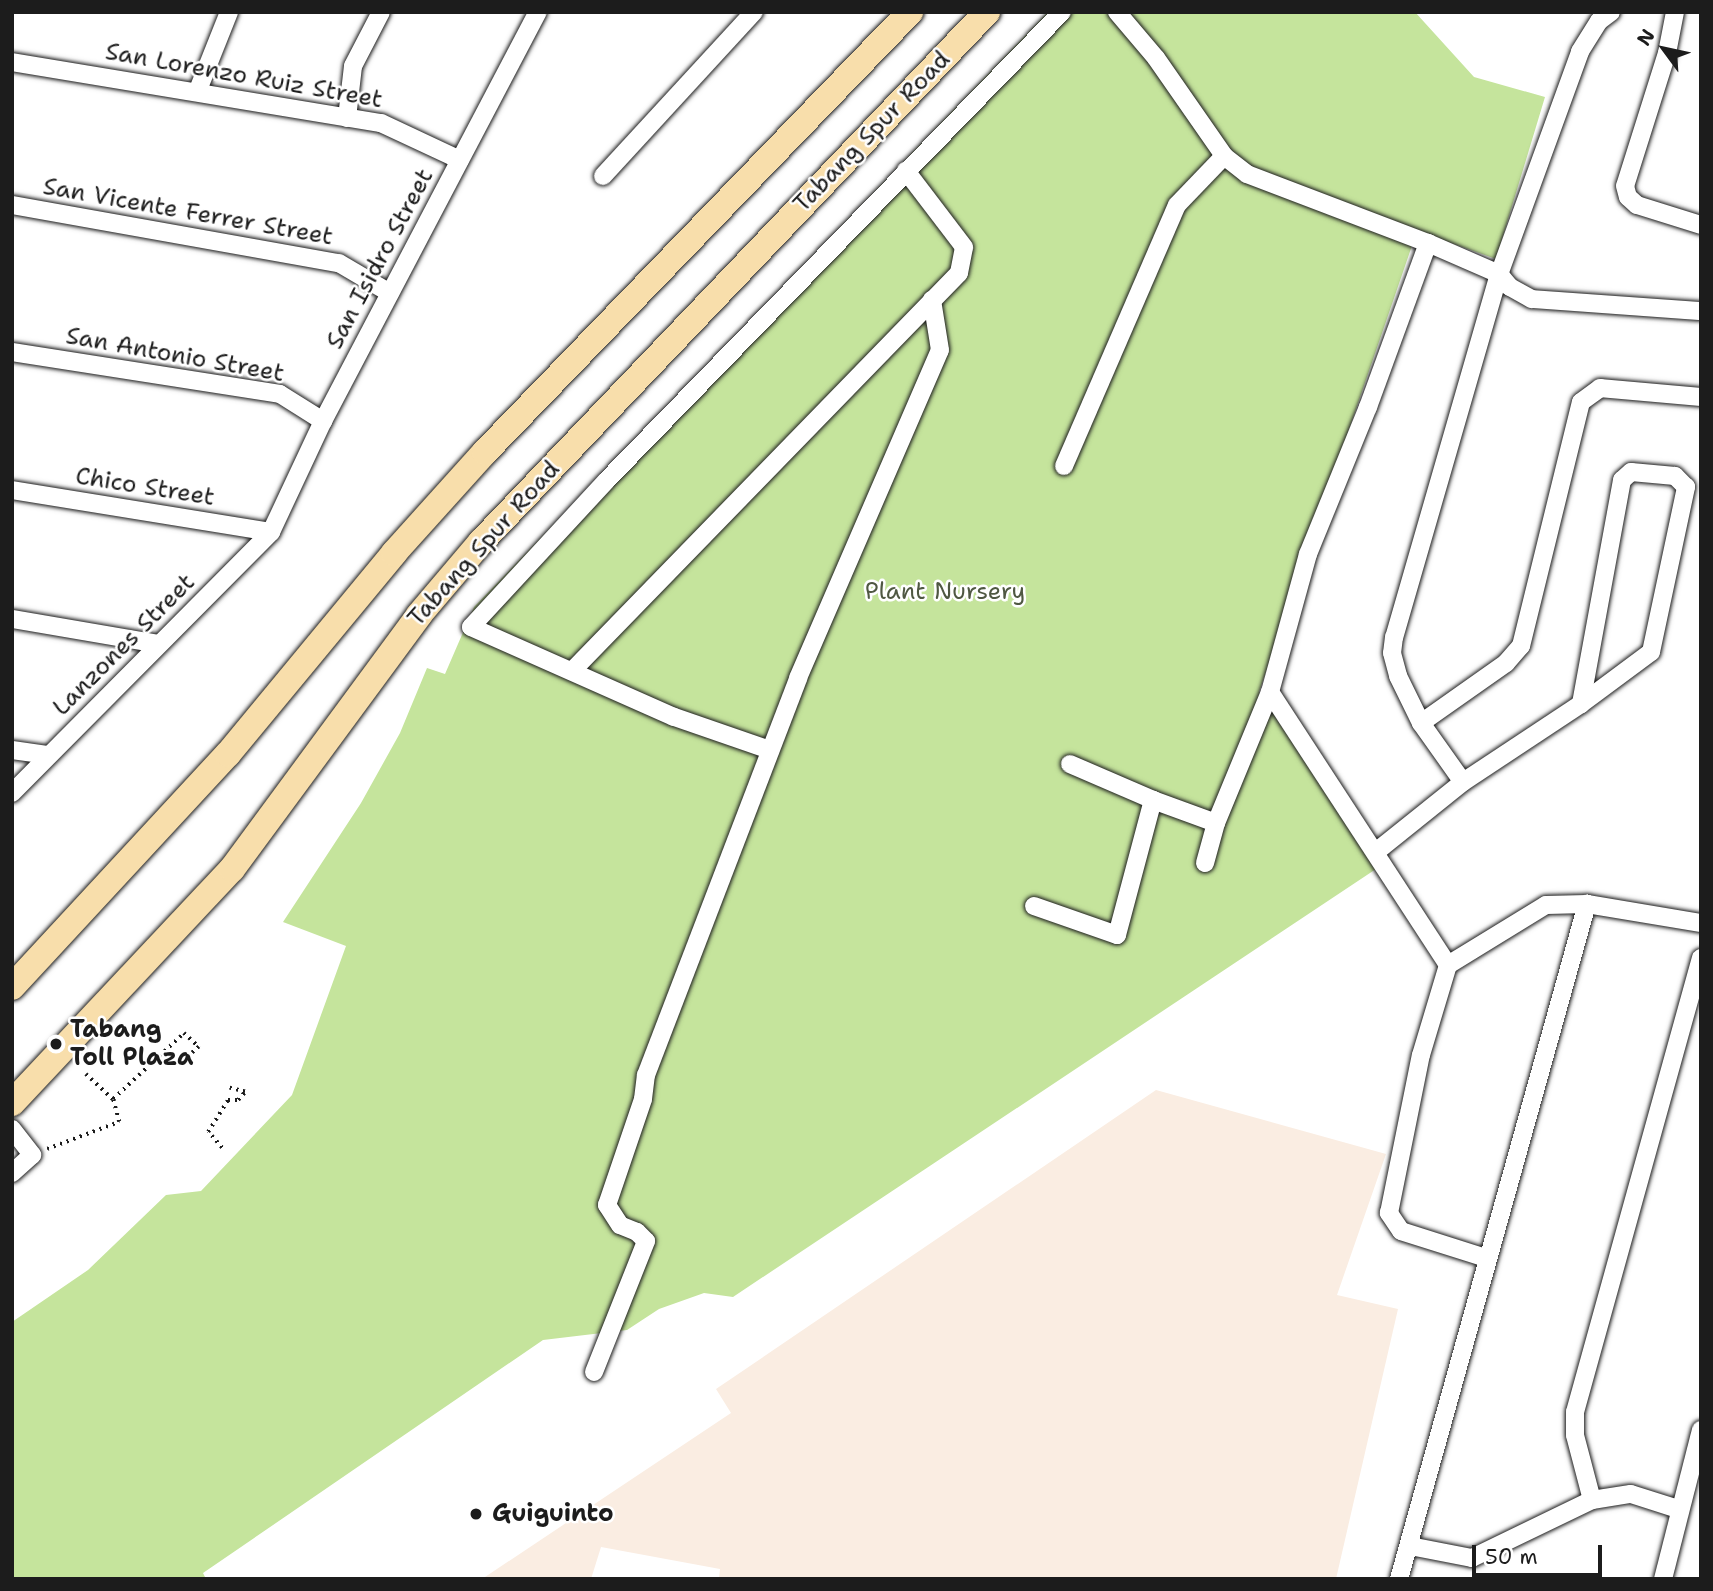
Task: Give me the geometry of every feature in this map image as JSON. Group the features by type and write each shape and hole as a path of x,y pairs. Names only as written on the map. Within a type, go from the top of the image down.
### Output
{"highway":[{"path":"12,987 228,754 394,553 485,452 910,12"},
{"name":"Tabang Spur Road","path":"12,1103 232,869 419,615 481,542 987,12"}],"street":[{"path":"198,90 229,12"},
{"path":"347,118 354,66 381,12"},
{"name":"San Isidro Street","path":"271,532 323,421 538,12"},
{"path":"603,176 754,12"},
{"path":"770,750 674,717 471,627 906,171 1062,12"},
{"path":"1116,12 1156,58 1224,156 1255,179 1428,243 1499,274 1510,287 1532,299 1701,311"},
{"path":"1463,782 1421,723 1398,676 1392,653 1394,637 1499,274 1580,52 1599,21 1611,12"},
{"path":"1675,12 1667,52 1625,186 1637,205 1701,225"},
{"name":"San Lorenzo Ruiz Street","path":"12,62 198,90 347,118 411,134 460,160"},
{"path":"1064,466 1178,205 1224,156"},
{"path":"572,671 959,273 964,247 906,171"},
{"name":"San Vicente Ferrer Street","path":"12,205 339,263 390,293"},
{"path":"1205,863 1216,823 1270,692 1308,554 1368,407 1428,243"},
{"path":"594,1372 646,1241 611,1217 607,1205 643,1099 646,1075 770,750 940,351 932,300"},
{"name":"San Antonio Street","path":"12,352 280,394 323,421"},
{"path":"1421,723 1506,663 1521,646 1581,402 1600,388 1701,397"},
{"path":"1377,851 1463,782 1581,704 1651,652 1686,487 1675,476 1631,472 1622,480 1581,704"},
{"name":"Chico Street","path":"12,490 271,532"},
{"name":"Lanzones Street","path":"12,793 271,532"},
{"path":"12,619 158,644"},
{"path":"1270,692 1377,851 1399,894 1448,965"},
{"path":"12,750 49,755"},
{"path":"1070,764 1153,800 1216,823"},
{"path":"1034,906 1116,935 1153,800"},
{"path":"1399,1579 1486,1258 1587,904"},
{"path":"1486,1258 1401,1231 1389,1213 1421,1055 1448,965 1546,905 1587,904 1701,923"},
{"path":"1592,1500 1575,1435 1575,1412 1701,958"},
{"path":"12,1129 32,1155 12,1174"},
{"path":"1663,1579 1678,1509 1701,1430"},
{"path":"1410,1546 1472,1558 1592,1500 1631,1494 1678,1509"}],"path":[{"path":"113,1099 184,1033 198,1047 192,1053"},
{"path":"32,1155 119,1122 113,1099 86,1074"},
{"path":"222,1148 208,1132 229,1100 238,1100 245,1092 229,1088"}],"shaded area":[{"path":"1156,1090 1386,1154 1337,1295 1398,1309 1336,1579 719,1579 720,1569 601,1547 591,1579 482,1579 731,1413 716,1389"}],"green space":[{"name":"Plant Nursery","path":"1048,12 1415,12 1474,77 1545,97 1496,259 1417,231 1259,692 1376,869 733,1297 704,1293 659,1309 627,1330 543,1340 203,1573 206,1579 12,1579 12,1322 88,1270 166,1195 201,1191 292,1095 346,946 283,922 361,803 400,733 427,668 445,674 474,607"}],"place":[{"name":"Tabang Toll Plaza","path":"56,1044"},
{"name":"Guiguinto","path":"476,1514"}]}
